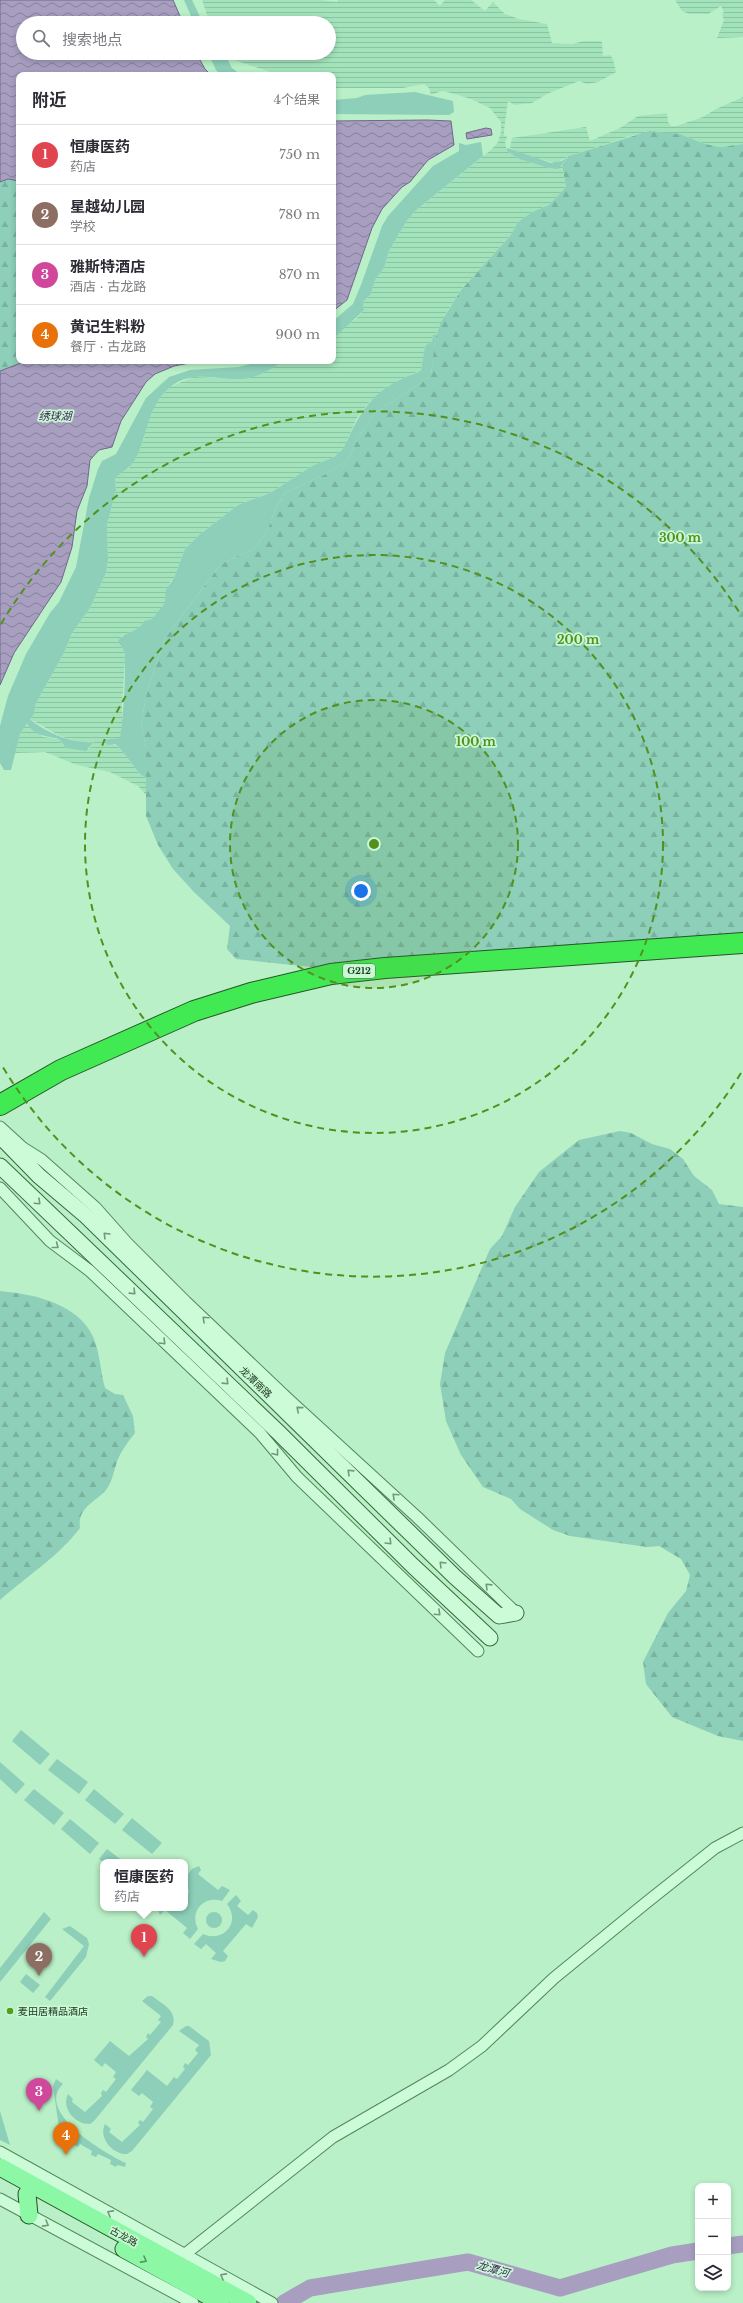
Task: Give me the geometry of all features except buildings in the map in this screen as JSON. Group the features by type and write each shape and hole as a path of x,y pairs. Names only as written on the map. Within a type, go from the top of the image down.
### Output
{"highway":[{"name":"G212","path":"0,1104 61,1070 172,1020 251,993 331,974 385,968 743,943"}],"main road":[{"name":"龙潭南路","path":"0,1136 39,1176 85,1215 455,1577 499,1616 516,1613"},
{"name":"龙潭南路","path":"0,1166 263,1418 407,1560 490,1638"},
{"path":"26,1190 39,1176"},
{"path":"260,1433 263,1418"},
{"name":"古龙路","path":"0,2167 143,2238 253,2299"},
{"name":"古龙路","path":"0,2180 221,2303"},
{"path":"26,2194 30,2215"}],"street":[{"path":"0,1127 23,1148 42,1160 95,1207 126,1243 186,1302 288,1399 417,1517 516,1613"},
{"path":"0,1188 50,1241 90,1271 260,1433 297,1477 478,1651"},
{"path":"181,2259 333,2137 449,2070 482,2046 554,1978 647,1902 715,1848 743,1833"},
{"path":"0,2152 143,2238"},
{"path":"0,2199 193,2303"},
{"path":"253,2299 272,2303"}],"green space":[{"path":"184,0 192,0 200,16 191,16"},
{"path":"202,0 322,0 337,2 338,0 434,0 440,6 445,0 471,0 485,11 493,2 505,14 519,19 547,24 552,43 572,44 584,41 602,42 603,56 610,55 613,59 616,72 598,82 587,84 579,81 547,94 532,103 515,105 508,101 504,130 504,135 507,137 505,142 507,151 519,159 549,168 562,165 566,187 549,205 532,212 518,222 510,236 461,290 446,313 436,334 433,335 432,341 425,346 421,370 404,378 370,401 357,418 343,449 334,457 312,466 270,493 238,505 199,535 185,549 174,578 170,582 166,603 152,619 144,621 139,629 121,636 120,645 124,650 125,661 122,705 123,727 120,738 104,740 119,747 140,774 147,779 147,796 138,786 110,772 77,765 45,752 15,753 20,734 27,722 43,737 59,739 63,745 89,749 94,742 79,742 60,736 30,719 34,714 36,703 64,653 72,633 90,608 106,573 108,560 107,524 116,491 115,479 120,473 129,468 135,460 144,439 148,417 155,403 170,387 193,377 243,379 279,364 336,364 336,335 343,327 355,320 364,310 363,302 371,294 375,280 384,268 389,251 406,222 415,211 492,149 498,142 501,132 501,122 490,108 471,99 442,91 431,95 429,88 424,84 403,88 336,88 336,72 271,72 236,60 336,60 336,16 207,15"},
{"path":"675,0 743,0 743,37 717,38 724,20 722,14 724,12 721,6 708,14 689,14 682,11"},
{"path":"211,60 228,60 232,68 237,72 218,72"},
{"path":"415,92 453,101 454,112 449,115 336,114 336,100 357,98 365,95"},
{"path":"743,97 743,144 720,147 705,144 680,134 633,135 569,156 556,163 523,155 510,148 512,138 586,127 590,141 620,128 638,116 667,113 668,122 671,126 676,126 703,117 716,109"},
{"path":"649,131 680,134 705,144 720,147 743,144 743,935 321,968 236,959 227,949 230,926 194,892 173,869 158,845 146,816 146,747 141,724 147,692 165,638 221,564 255,548 267,531 276,508 285,493 328,473 348,460 359,436 375,413 431,376 435,339 441,322 461,290 510,236 518,222 532,212 549,205 566,187 562,165 569,156"},
{"path":"481,142 483,156 415,211 406,222 389,251 384,268 375,280 371,294 363,302 364,310 336,336 336,318 353,304 382,226 388,216 433,166 459,151 459,143 466,145"},
{"path":"507,148 551,163 562,161 569,156 558,169 549,168 519,159 507,151"},
{"path":"8,179 16,180 16,364 18,364 0,371 0,182"},
{"path":"436,334 431,376 375,413 359,436 348,460 328,473 285,493 276,508 267,531 255,548 221,564 165,638 147,692 141,724 146,747 147,779 140,774 119,747 115,744 108,745 103,740 120,738 124,694 125,658 124,651 118,641 124,635 138,628 144,621 152,619 165,603 166,590 174,578 185,549 199,535 238,505 270,493 312,466 334,457 343,449 354,426 373,399 391,385 421,370 425,346 432,341 433,335"},
{"path":"250,364 279,364 264,373 248,378 233,379 195,377 177,382 161,396 151,414 135,460 131,466 115,479 116,491 107,524 108,560 106,573 90,608 72,633 64,653 36,703 34,714 30,719 44,729 60,736 77,741 94,742 86,751 66,748 59,739 44,736 33,731 27,723 20,734 11,770 4,770 0,763 0,726 8,696 26,654 50,613 59,602 76,567 89,498 102,461 116,454 146,398 169,377 190,370 238,367"},
{"path":"620,1131 631,1133 652,1144 670,1149 683,1159 694,1176 712,1190 719,1204 743,1207 743,1741 718,1736 672,1717 646,1684 643,1662 668,1613 686,1591 690,1575 681,1559 659,1546 647,1547 570,1536 553,1530 520,1509 511,1499 483,1487 461,1455 446,1421 440,1384 445,1353 490,1249 502,1236 515,1207 539,1172 579,1140"},
{"path":"0,1291 25,1294 50,1301 62,1306 82,1321 90,1331 96,1344 105,1388 115,1394 123,1395 133,1416 135,1433 119,1456 108,1487 101,1495 87,1506 81,1515 80,1528 52,1557 0,1600"},
{"path":"21,1730 50,1754 40,1765 12,1741"},
{"path":"57,1759 88,1782 79,1794 48,1770"},
{"path":"0,1762 25,1784 16,1794 0,1779"},
{"path":"34,1789 64,1813 54,1825 24,1800"},
{"path":"94,1789 124,1814 115,1824 85,1800"},
{"path":"132,1818 162,1843 152,1854 122,1830"},
{"path":"70,1819 99,1843 90,1854 61,1829"},
{"path":"107,1849 120,1859 100,1860 99,1859"},
{"path":"199,1866 201,1870 198,1874 218,1890 222,1886 230,1890 222,1901 209,1900 200,1906 195,1917 198,1929 190,1939 183,1933 187,1928 166,1911 188,1911 188,1874 192,1869"},
{"path":"236,1895 241,1901 237,1906 248,1915 253,1910 257,1913 258,1917 252,1928 246,1924 223,1951 228,1956 225,1961 221,1962 211,1959 216,1953 206,1944 201,1949 194,1944 203,1934 218,1936 228,1929 232,1918 231,1911 227,1904"},
{"path":"158,1911 164,1911 160,1915"},
{"path":"44,1912 51,1919 0,1982 0,1968"},
{"path":"214,1912 221,1917 222,1920 217,1927 214,1928 207,1923 206,1920 211,1913"},
{"path":"70,1926 87,1938 89,1944 86,1957 50,2001 45,1997 84,1946 62,1929"},
{"path":"26,1974 40,1985 33,1993 20,1982"},
{"path":"148,1996 152,1996 171,2011 174,2020 173,2025 94,2121 90,2124 79,2122 71,2115 66,2105 68,2094 73,2099 72,2102 85,2112 102,2096 101,2093 103,2090 106,2092 116,2079 113,2077 116,2072 105,2063 102,2067 94,2060 110,2041 129,2056 148,2039 146,2037 148,2033 150,2035 161,2022 158,2020 161,2016 142,2001"},
{"path":"186,2026 189,2026 209,2041 211,2055 132,2151 127,2154 117,2152 108,2145 105,2140 103,2129 105,2124 111,2129 109,2132 122,2142 140,2125 138,2123 140,2120 143,2122 153,2109 150,2107 153,2102 142,2093 139,2096 131,2090 147,2070 167,2086 174,2077 177,2079 185,2069 183,2067 185,2063 188,2065 198,2053 195,2050 199,2045 179,2031"},
{"path":"56,2079 63,2084 57,2095 58,2107 65,2119 76,2131 104,2151 126,2163 125,2167 117,2165 116,2167 110,2164 111,2160 98,2154 96,2157 91,2155 92,2151 80,2144 78,2147 73,2144 74,2140 59,2128 53,2086"},
{"path":"0,2111 10,2145 0,2140"}],"water":[{"path":"0,0 173,0 180,16 16,16 16,60 200,60 208,72 16,72 16,180 8,179 0,182"},
{"path":"336,121 451,121 454,145 428,160 410,182 402,187 382,209 372,228 347,300 336,309"},
{"path":"486,128 491,129 492,135 467,139 466,133"},
{"name":"绣球湖","path":"18,364 184,364 174,366 155,374 146,382 121,421 112,447 99,450 90,460 87,486 77,511 72,547 61,582 14,653 0,685 0,371"}],"waterway":[{"name":"龙潭河","path":"731,2246 743,2244"},
{"name":"龙潭河","path":"284,2303 310,2288 468,2262 560,2288 672,2255 695,2251"}],"place":[{"name":"恒康医药","path":"144,1957"},
{"name":"星越幼儿园","path":"39,1976"},
{"name":"麦田居精品酒店","path":"10,2011"},
{"name":"雅斯特酒店","path":"39,2111"},
{"name":"黄记生料粉","path":"66,2155"}]}
